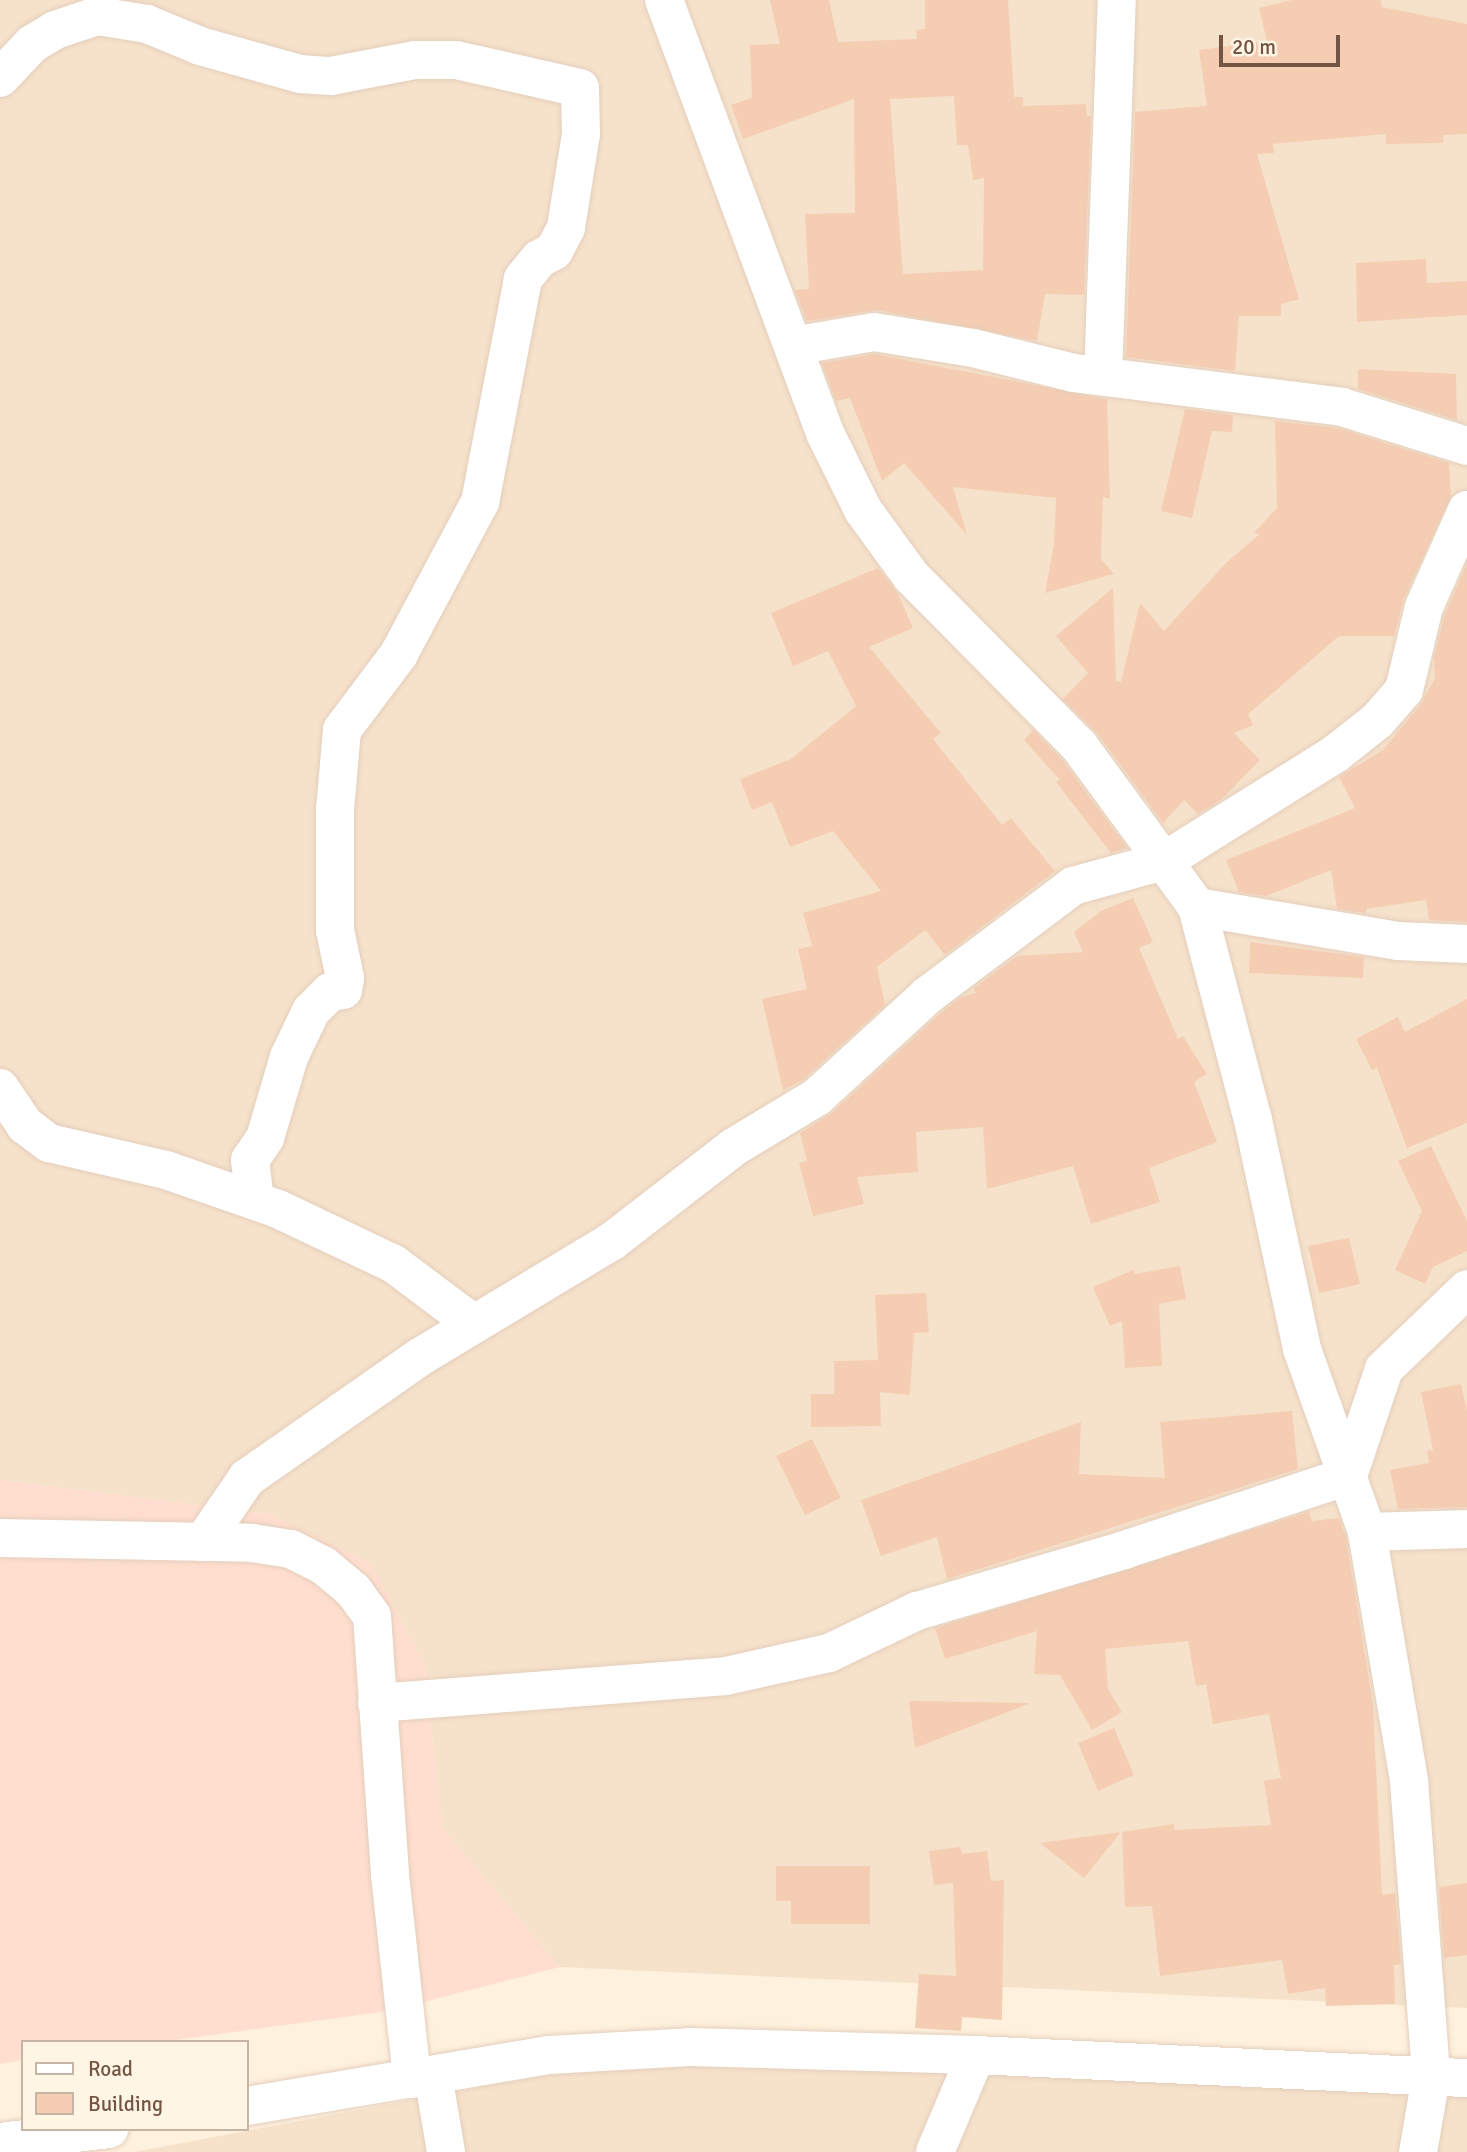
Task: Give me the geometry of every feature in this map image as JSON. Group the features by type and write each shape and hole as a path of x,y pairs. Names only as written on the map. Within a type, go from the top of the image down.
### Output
{"street":[{"path":"664,0 825,433 863,510 911,576 1080,747 1196,906 1253,1120 1302,1349 1367,1532 1409,1781 1449,2078 1418,2152"},
{"path":"1103,376 1117,0"},
{"path":"0,78 58,15 97,16 147,24 213,51 300,74 331,76 415,60 456,60 580,88 581,134 566,228 554,251 538,259 523,279 480,502 399,654 342,730 335,810 335,930 343,990 330,992 311,1011 289,1057 265,1138 250,1160 255,1200"},
{"path":"793,346 874,332 973,348 1103,376 1342,407 1467,446"},
{"path":"203,1542 247,1478 419,1357 611,1242 734,1147 817,1097 928,995 1073,886 1164,861 1335,754 1386,711 1404,690 1424,607 1467,510"},
{"path":"1196,906 1398,941 1467,944"},
{"path":"0,1088 25,1125 50,1143 166,1170 255,1200 394,1264 474,1324"},
{"path":"1348,1476 1384,1369 1467,1289"},
{"path":"377,1703 726,1676 829,1653 917,1611 1124,1550 1348,1476"},
{"path":"1367,1532 1467,1529"},
{"path":"0,1538 203,1542 291,1549 323,1565 353,1590 372,1616 390,1875 423,2077 446,2152"},
{"path":"248,2106 549,2055 690,2048 976,2055 1449,2078"},
{"path":"934,2152 976,2055"},
{"path":"0,2142 92,2131"}],"shaded area":[{"path":"0,0 1467,0 1467,2008 560,1967 442,1828 425,1666 268,1514 0,1480"},
{"path":"0,1480 268,1514 370,1562 425,1666 442,1828 560,1967 388,2011 176,2040 21,2040 21,2060 0,2064"},
{"path":"694,2047 1467,2071 1467,2152 134,2152"}],"building":[{"path":"770,0 829,0 838,42 917,39 916,30 925,29 925,0 1008,0 1014,97 1023,97 1023,106 1086,104 1087,116 1091,116 1084,295 1045,294 1037,341 877,310 807,321 795,290 809,289 805,214 855,213 854,99 743,139 731,105 752,98 750,45 780,44","holes":["954,96 957,145 968,145 973,180 984,178 983,270 903,274 890,99"]},
{"path":"1292,0 1381,0 1382,7 1467,24 1467,134 1443,135 1443,143 1386,144 1386,134 1273,144 1274,153 1257,154 1299,299 1281,304 1281,316 1239,316 1235,371 1126,357 1135,112 1207,106 1199,50 1267,41 1259,8"},
{"path":"1426,259 1427,283 1467,281 1467,315 1357,322 1356,263"},
{"path":"874,354 1107,399 1110,499 1103,497 1101,559 1114,574 1045,593 1054,544 1056,498 953,487 967,535 904,463 882,481 850,398 836,401 822,363"},
{"path":"1358,369 1456,374 1457,420 1358,389"},
{"path":"1185,409 1233,415 1232,432 1212,431 1192,518 1161,511"},
{"path":"1275,421 1337,428 1449,463 1451,497 1404,598 1394,636 1339,636 1248,714 1253,725 1234,733 1260,760 1221,800 1198,814 1184,800 1163,823 1098,734 1063,699 1088,673 1056,636 1113,588 1116,681 1121,682 1140,603 1164,631 1227,562 1260,534 1254,533 1277,508"},
{"path":"1467,564 1467,922 1429,920 1426,900 1366,909 1366,913 1337,909 1331,870 1266,896 1239,892 1226,860 1355,808 1339,777 1383,750 1421,704 1435,678 1434,657 1445,614"},
{"path":"878,568 898,594 913,628 869,647 941,733 933,739 1002,825 1011,818 1055,871 945,955 925,930 877,967 885,1005 804,1079 783,1090 762,999 807,989 798,949 812,946 803,913 881,891 833,831 790,847 772,802 752,810 740,779 791,759 856,706 828,651 793,666 771,613"},
{"path":"1033,730 1063,761 1127,848 1111,853 1056,782 1060,780 1024,740"},
{"path":"1133,898 1153,942 1139,948 1178,1039 1183,1036 1207,1074 1194,1082 1217,1142 1149,1168 1160,1202 1091,1224 1073,1166 987,1189 983,1127 916,1132 918,1172 857,1177 864,1204 813,1216 799,1163 807,1161 800,1133 832,1113 942,1012 961,997 976,993 973,989 1017,956 1083,952 1074,932 1101,911"},
{"path":"1250,942 1364,957 1363,978 1249,973"},
{"path":"1467,999 1467,1123 1407,1148 1377,1068 1372,1070 1356,1039 1398,1017 1405,1032"},
{"path":"1431,1146 1467,1221 1467,1251 1433,1267 1425,1284 1395,1270 1422,1211 1398,1161"},
{"path":"1349,1238 1360,1284 1319,1293 1308,1246"},
{"path":"1180,1266 1186,1299 1159,1304 1162,1366 1125,1368 1122,1321 1110,1326 1093,1287 1133,1270 1135,1274"},
{"path":"926,1293 929,1332 914,1333 910,1395 880,1392 881,1426 811,1427 811,1394 834,1394 834,1361 878,1360 875,1295"},
{"path":"1461,1384 1467,1410 1467,1507 1398,1509 1390,1470 1429,1463 1427,1451 1433,1450 1421,1392"},
{"path":"1292,1411 1298,1469 947,1579 937,1537 881,1556 861,1500 1081,1422 1079,1474 1165,1478 1160,1422"},
{"path":"812,1439 841,1498 805,1515 776,1456"},
{"path":"1309,1512 1312,1521 1339,1518 1346,1538 1373,1705 1382,1895 1395,1893 1401,1964 1394,1965 1395,2004 1326,2006 1325,1988 1288,1994 1282,1960 1160,1976 1152,1906 1125,1907 1122,1832 1174,1824 1174,1830 1271,1825 1264,1781 1281,1778 1269,1714 1213,1724 1206,1684 1196,1686 1188,1641 1105,1649 1108,1689 1122,1712 1092,1730 1060,1675 1034,1674 1037,1631 945,1659 935,1628"},
{"path":"909,1701 1027,1703 1028,1704 915,1748"},
{"path":"1114,1728 1134,1775 1098,1791 1078,1743"},
{"path":"1121,1832 1084,1878 1040,1843"},
{"path":"960,1847 962,1854 987,1851 991,1881 1004,1880 1002,2020 962,2017 961,2031 915,2028 919,1974 956,1976 953,1883 934,1885 929,1851"},
{"path":"776,1866 870,1866 870,1924 791,1924 791,1901 776,1901"},
{"path":"1467,1883 1467,1955 1444,1958 1439,1887"}]}
